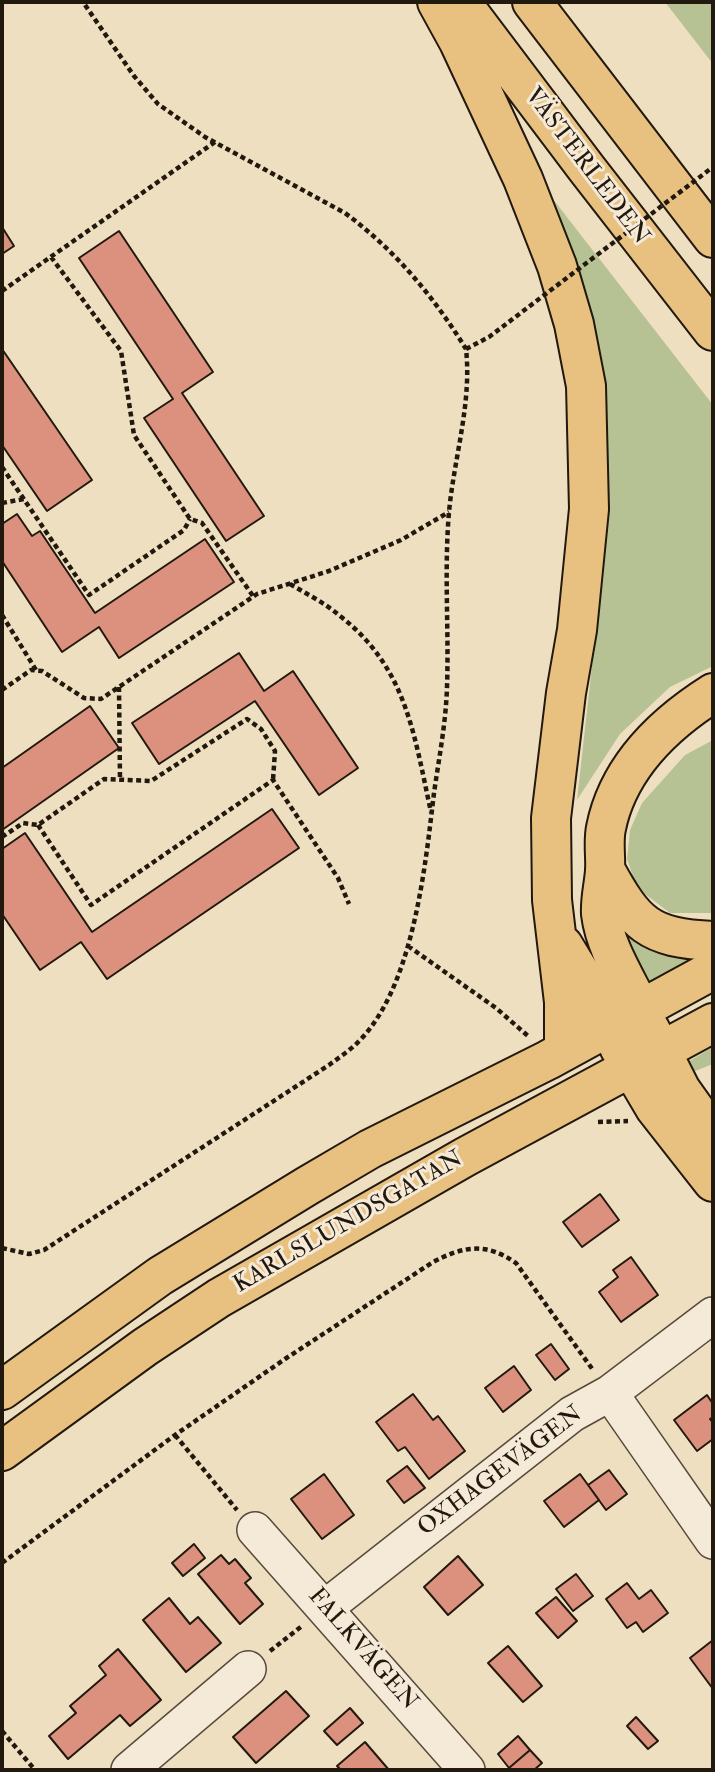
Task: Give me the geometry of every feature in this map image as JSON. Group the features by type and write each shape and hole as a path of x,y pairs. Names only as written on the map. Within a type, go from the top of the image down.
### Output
{"main road":[{"path":"438,2 460,42 523,179 557,266 574,324 586,386 589,509 577,630 566,693 551,818 552,900 564,1002 564,1051"},
{"name":"VÄSTERLEDEN","path":"461,2 713,331"},
{"path":"532,2 713,238"},
{"path":"713,693 668,725 630,770 615,797 605,830 601,914 611,949 640,1008 655,1108 713,1182"},
{"path":"605,869 625,906 649,928 684,939 713,941"},
{"path":"558,937 588,986 607,1027 681,1090 713,1135"},
{"name":"KARLSLUNDSGATAN","path":"2,1390 160,1276 307,1186 370,1149 564,1051 713,970"},
{"name":"KARLSLUNDSGATAN","path":"2,1451 145,1347 219,1298 454,1163 713,1023"}],"street":[{"name":"OXHAGEVÄGEN","path":"325,1608 572,1414 610,1393 713,1315"},
{"path":"610,1393 713,1541"},
{"name":"FALKVÄGEN","path":"255,1530 467,1770"},
{"path":"129,1770 248,1669"}],"path":[{"path":"2,1248 29,1254 44,1250 328,1065 355,1045 378,1015 408,946 419,901 432,815 447,690 446,587 449,512 466,398 466,349 408,268 366,229 345,214 215,142 171,114 146,91 83,2"},
{"path":"2,291 215,142"},
{"path":"466,349 489,337 713,167"},
{"path":"51,257 121,351 134,435 190,519 202,523 253,596"},
{"path":"2,467 89,595 184,530 190,519"},
{"path":"2,503 24,499"},
{"path":"2,690 31,670 42,671 84,698 101,699 253,596 329,571 401,540 449,512"},
{"path":"289,583 349,623 376,651 392,673 404,701 415,739 432,815"},
{"path":"2,615 36,671"},
{"path":"119,687 120,780"},
{"path":"2,837 23,823 38,825 104,779 151,781 247,719 261,729 275,751 273,780 338,878 349,904"},
{"path":"38,825 91,905 273,780"},
{"path":"408,946 496,1008"},
{"path":"2,1563 175,1435 433,1262 472,1248 495,1251 516,1263 610,1393"},
{"path":"175,1435 220,1491"},
{"path":"248,1669 325,1608"},
{"path":"2,1731 35,1770"}],"green space":[{"path":"665,2 713,2 713,64"},
{"path":"542,185 713,405 713,666 670,687 620,734 577,800 604,559 607,448 595,351"},
{"path":"713,740 713,913 670,913 637,888 627,859 630,830 642,803 685,755"},
{"path":"614,917 703,957 646,987"},
{"path":"713,1047 713,1064 690,1073 684,1064"}],"building":[{"path":"2,227 14,246 2,254"},
{"path":"119,231 213,372 182,393 264,516 226,541 144,418 173,399 79,258"},
{"path":"2,349 92,480 47,511 2,445"},
{"path":"17,514 32,536 40,531 95,613 205,539 234,582 119,658 99,627 62,652 2,561 2,524"},
{"path":"239,653 264,691 293,671 358,768 319,795 255,701 159,764 132,723"},
{"path":"90,706 119,748 2,830 2,768"},
{"path":"272,809 299,848 107,979 81,942 40,970 2,914 2,849 25,833 92,932"},
{"path":"600,1194 619,1220 582,1247 563,1222"},
{"path":"631,1257 658,1295 621,1322 599,1292 618,1277 613,1270"},
{"path":"551,1344 569,1369 555,1380 536,1355"},
{"path":"514,1366 531,1390 503,1412 485,1388"},
{"path":"413,1394 433,1420 438,1416 465,1451 429,1479 405,1447 398,1451 376,1422"},
{"path":"707,1395 713,1404 713,1417 710,1419 713,1423 713,1439 697,1451 674,1420"},
{"path":"407,1466 425,1488 404,1503 387,1481"},
{"path":"609,1470 627,1494 606,1510 588,1485"},
{"path":"324,1474 354,1515 322,1539 291,1499"},
{"path":"580,1474 599,1500 564,1527 544,1501"},
{"path":"194,1544 205,1558 183,1576 172,1563"},
{"path":"221,1555 229,1564 235,1559 251,1578 245,1583 263,1604 240,1624 198,1574"},
{"path":"458,1556 483,1585 448,1615 424,1587"},
{"path":"576,1574 593,1596 573,1611 556,1589"},
{"path":"627,1583 639,1599 651,1590 668,1613 643,1632 636,1622 627,1628 606,1599"},
{"path":"556,1597 577,1621 558,1638 536,1613"},
{"path":"169,1598 190,1624 198,1617 221,1643 186,1672 143,1620"},
{"path":"713,1640 713,1689 690,1658"},
{"path":"508,1646 542,1686 523,1702 488,1663"},
{"path":"118,1649 161,1700 130,1726 120,1715 68,1759 49,1736 76,1713 70,1706 106,1675 99,1666"},
{"path":"286,1691 309,1716 256,1763 233,1737"},
{"path":"350,1708 363,1723 337,1745 324,1731"},
{"path":"636,1717 658,1741 648,1749 627,1726"},
{"path":"518,1736 530,1750 509,1768 498,1754"},
{"path":"365,1742 389,1770 341,1770 337,1766"},
{"path":"530,1750 542,1763 534,1770 509,1768"}]}
